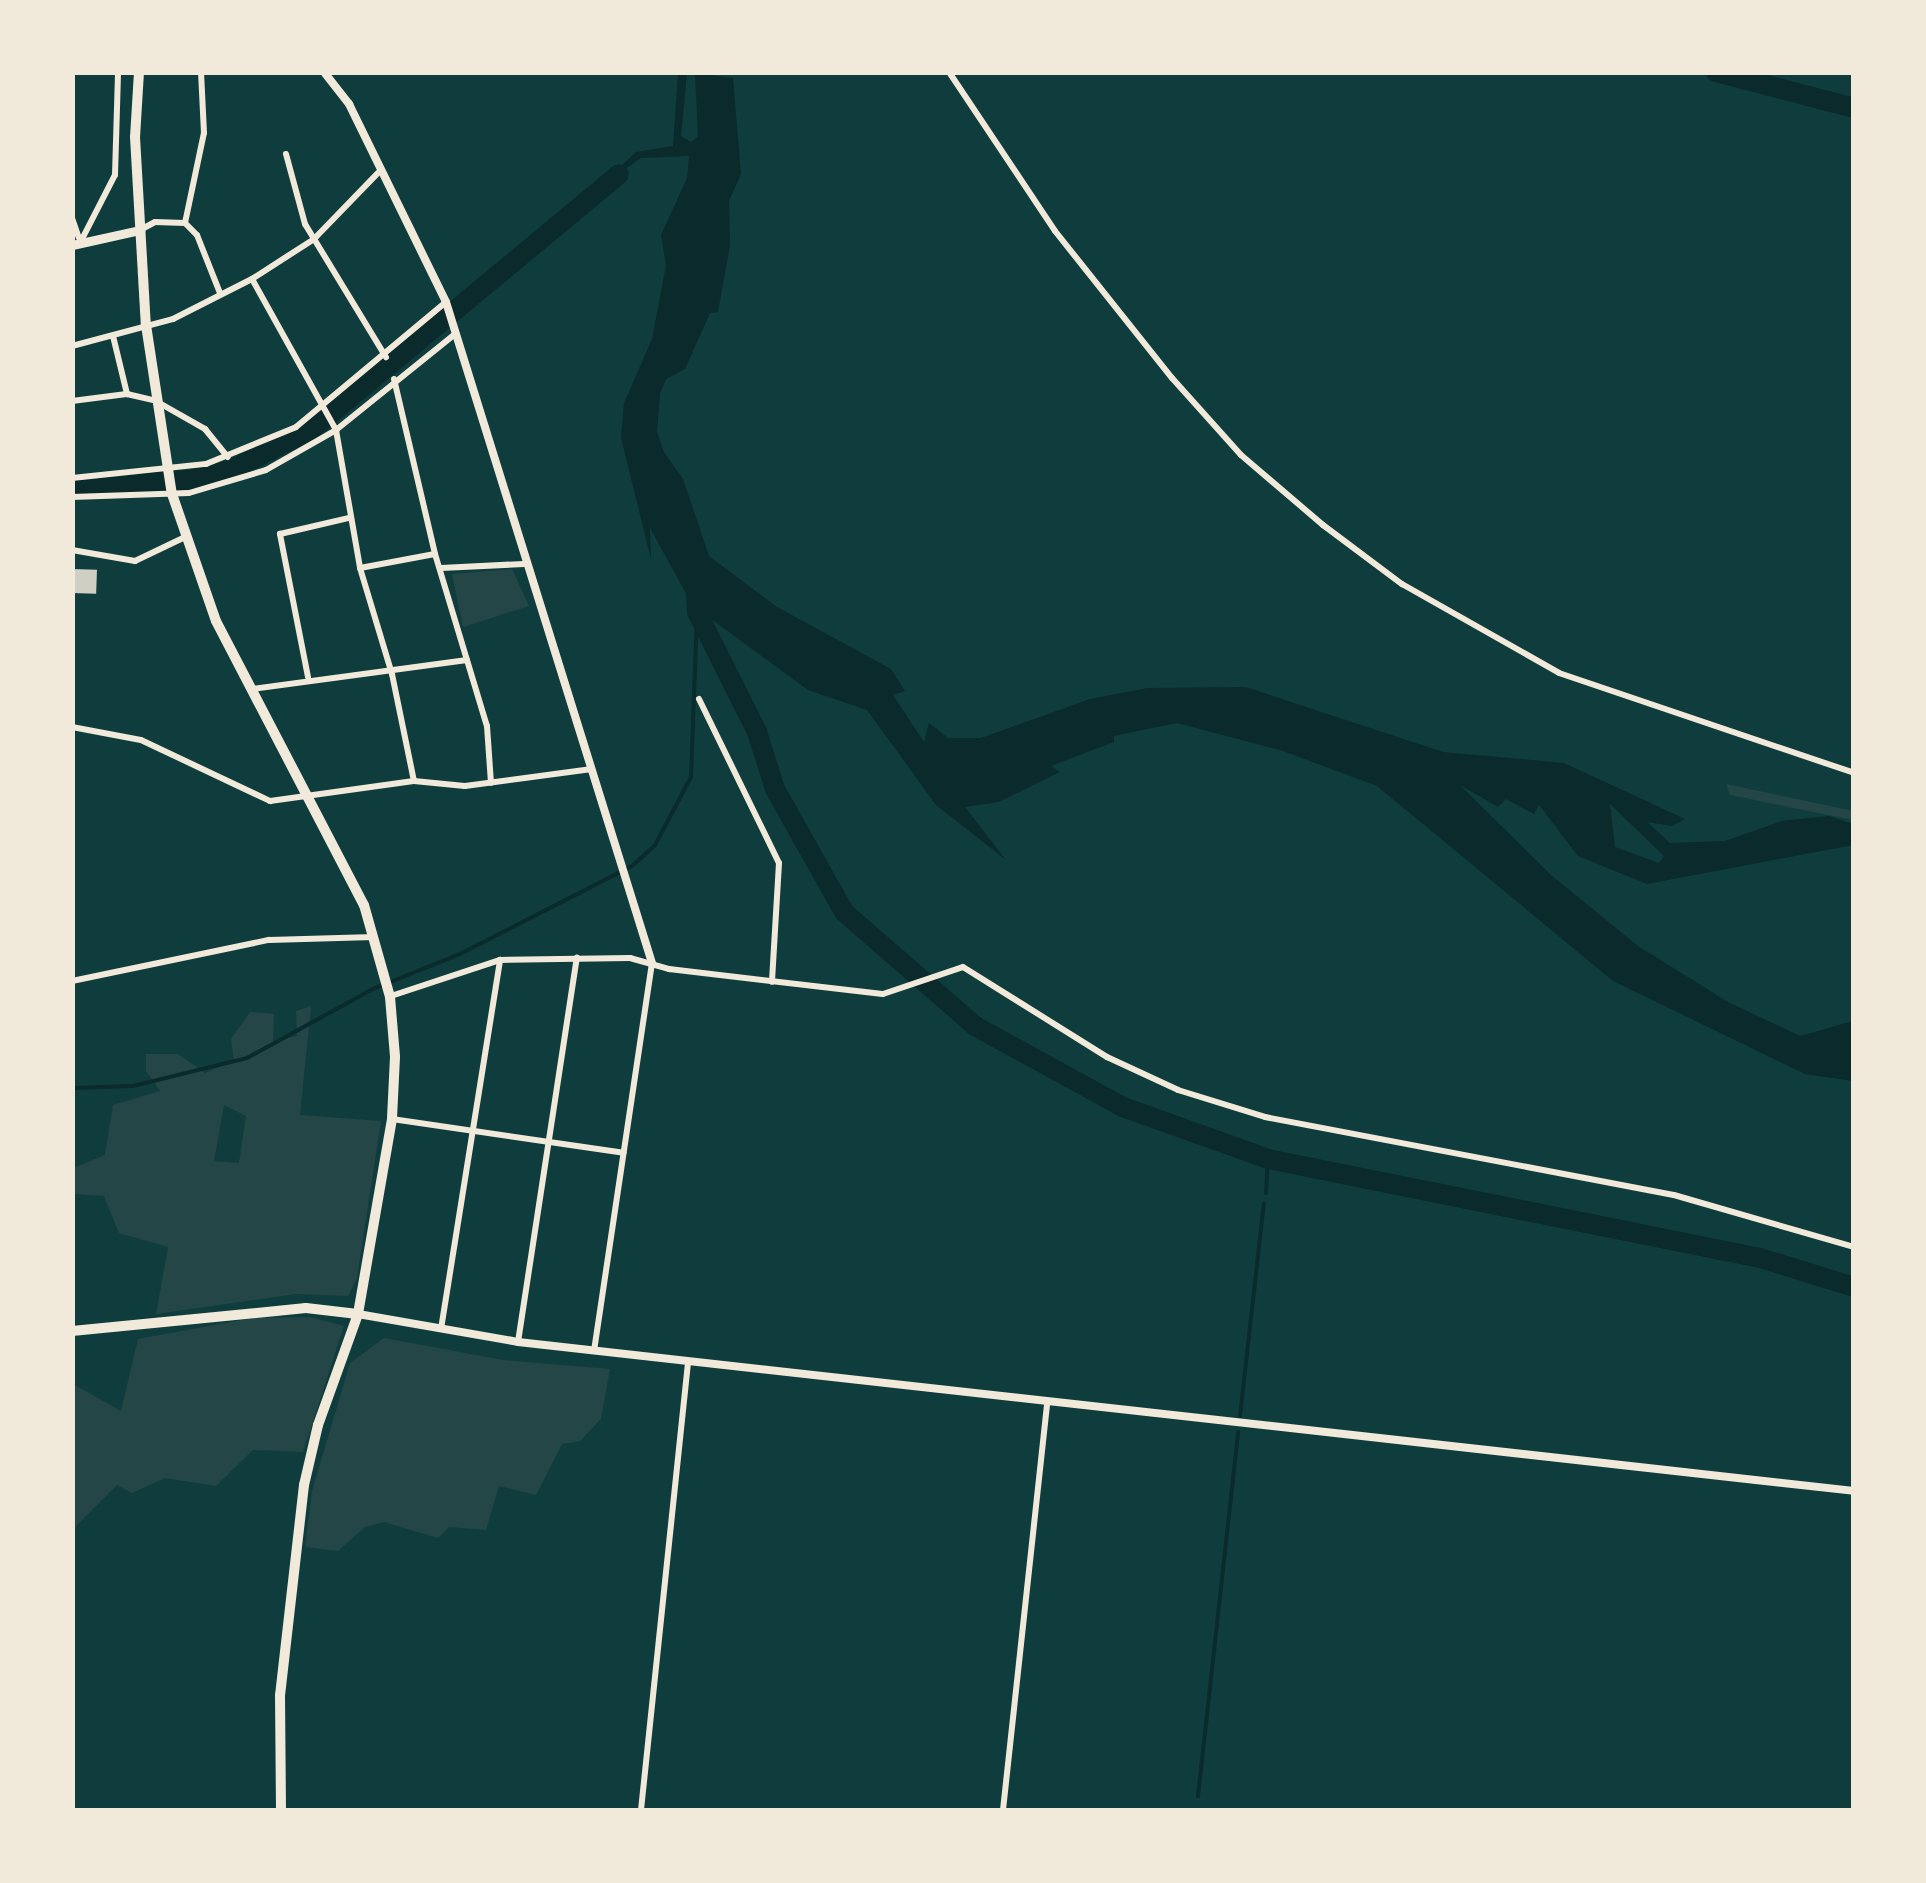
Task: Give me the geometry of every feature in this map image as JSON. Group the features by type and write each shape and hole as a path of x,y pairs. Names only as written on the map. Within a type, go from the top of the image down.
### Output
{"main road":[{"path":"139,72 140,230 146,325 154,400 172,491 185,537 252,689 375,937 389,994 392,1119 358,1314 318,1426 304,1485 280,1695 281,1810"},
{"path":"76,245 140,230"},
{"path":"72,1331 306,1308 358,1314"}],"street":[{"path":"76,245 115,175 118,72"},
{"path":"185,223 204,133 201,72"},
{"path":"324,72 349,104 378,173 447,304 524,564 628,878 652,963 594,1351"},
{"path":"949,72 1055,231 1172,378 1242,455 1323,525 1402,584 1560,673 1854,773"},
{"path":"286,154 314,239 386,356"},
{"path":"72,346 173,319 252,279 314,239 378,173"},
{"path":"72,218 76,245"},
{"path":"140,230 155,222 185,223 197,235 220,294"},
{"path":"252,279 335,428 360,568 392,674 414,781"},
{"path":"72,478 168,472 228,456 325,410 447,304"},
{"path":"72,497 172,491 266,470 335,428 454,329"},
{"path":"113,336 127,394"},
{"path":"394,379 435,554 487,726 492,782"},
{"path":"72,401 127,394 154,400 204,429 228,456"},
{"path":"308,677 280,534 349,518"},
{"path":"72,550 135,561 185,537"},
{"path":"360,568 435,554"},
{"path":"441,568 524,564"},
{"path":"252,689 308,677 392,674 467,660"},
{"path":"699,699 778,863 772,982"},
{"path":"72,727 141,740 248,796 309,798 414,781 492,782 592,769"},
{"path":"72,981 269,940 375,937"},
{"path":"389,994 500,960 577,958 652,963 772,982 891,992 950,968 964,967 1107,1057 1248,1112 1674,1195 1854,1247"},
{"path":"518,1342 577,958"},
{"path":"440,1331 500,960"},
{"path":"392,1119 624,1153"},
{"path":"358,1314 440,1331 594,1351 1854,1490"},
{"path":"641,1810 688,1362"},
{"path":"1002,1810 1048,1402"}],"shaded area":[{"path":"678,73 687,73 681,136 691,142 698,137 695,73 733,78 741,174 729,201 730,245 718,312 710,313 685,369 666,379 660,394 657,432 664,452 683,479 709,556 777,607 891,669 905,691 893,695 924,742 929,723 948,738 981,738 1090,699 1147,688 1246,687 1443,752 1564,763 1685,819 1672,826 1647,822 1670,843 1725,841 1782,821 1829,816 1853,824 1853,845 1647,884 1578,856 1539,805 1534,814 1506,799 1498,807 1460,785 1551,875 1638,946 1728,1002 1800,1036 1853,1021 1853,1081 1805,1074 1613,981 1377,786 1283,751 1177,723 1114,736 1114,742 1051,766 1060,772 999,802 965,807 1006,860 936,805 867,710 808,690 710,618 732,677 650,528 651,559 621,438 624,403 652,339 666,265 661,235 687,178 689,156 641,158 596,190 636,152 673,146","holes":["1610,804 1664,856 1659,863 1615,847"]},
{"path":"512,569 529,606 463,627 452,574"},
{"path":"1726,784 1853,811 1853,820 1730,795"},
{"path":"311,1006 300,1115 381,1121 357,1278 348,1296 296,1294 156,1314 168,1247 119,1233 104,1196 73,1194 73,1168 105,1155 113,1105 160,1091 146,1071 146,1054 178,1054 205,1073 234,1060 231,1039 250,1012 274,1014 273,1041 297,1036 296,1011","holes":["224,1105 246,1116 239,1163 214,1161"]},
{"path":"310,1317 344,1326 303,1452 253,1450 216,1486 165,1478 132,1493 117,1485 73,1529 73,1384 121,1411 138,1339 253,1318"},
{"path":"384,1338 503,1360 610,1369 601,1419 580,1441 562,1444 536,1495 499,1486 486,1530 449,1527 438,1538 384,1522 365,1527 338,1551 305,1547 312,1491 350,1363"}],"building":[{"path":"72,569 97,570 96,594 72,593"}],"waterway":[{"path":"1716,72 1854,108"},
{"path":"72,487 190,480 231,470 311,430 619,174"},
{"path":"696,592 697,612 757,732 775,789 844,912 975,1026 1123,1107 1268,1159 1760,1258 1854,1287"},
{"path":"72,1088 133,1086 247,1058 373,989 460,954 632,866 655,845 691,777 697,612"},
{"path":"1266,1193 1268,1159"},
{"path":"1240,1416 1264,1203"},
{"path":"1198,1796 1238,1432"}]}
